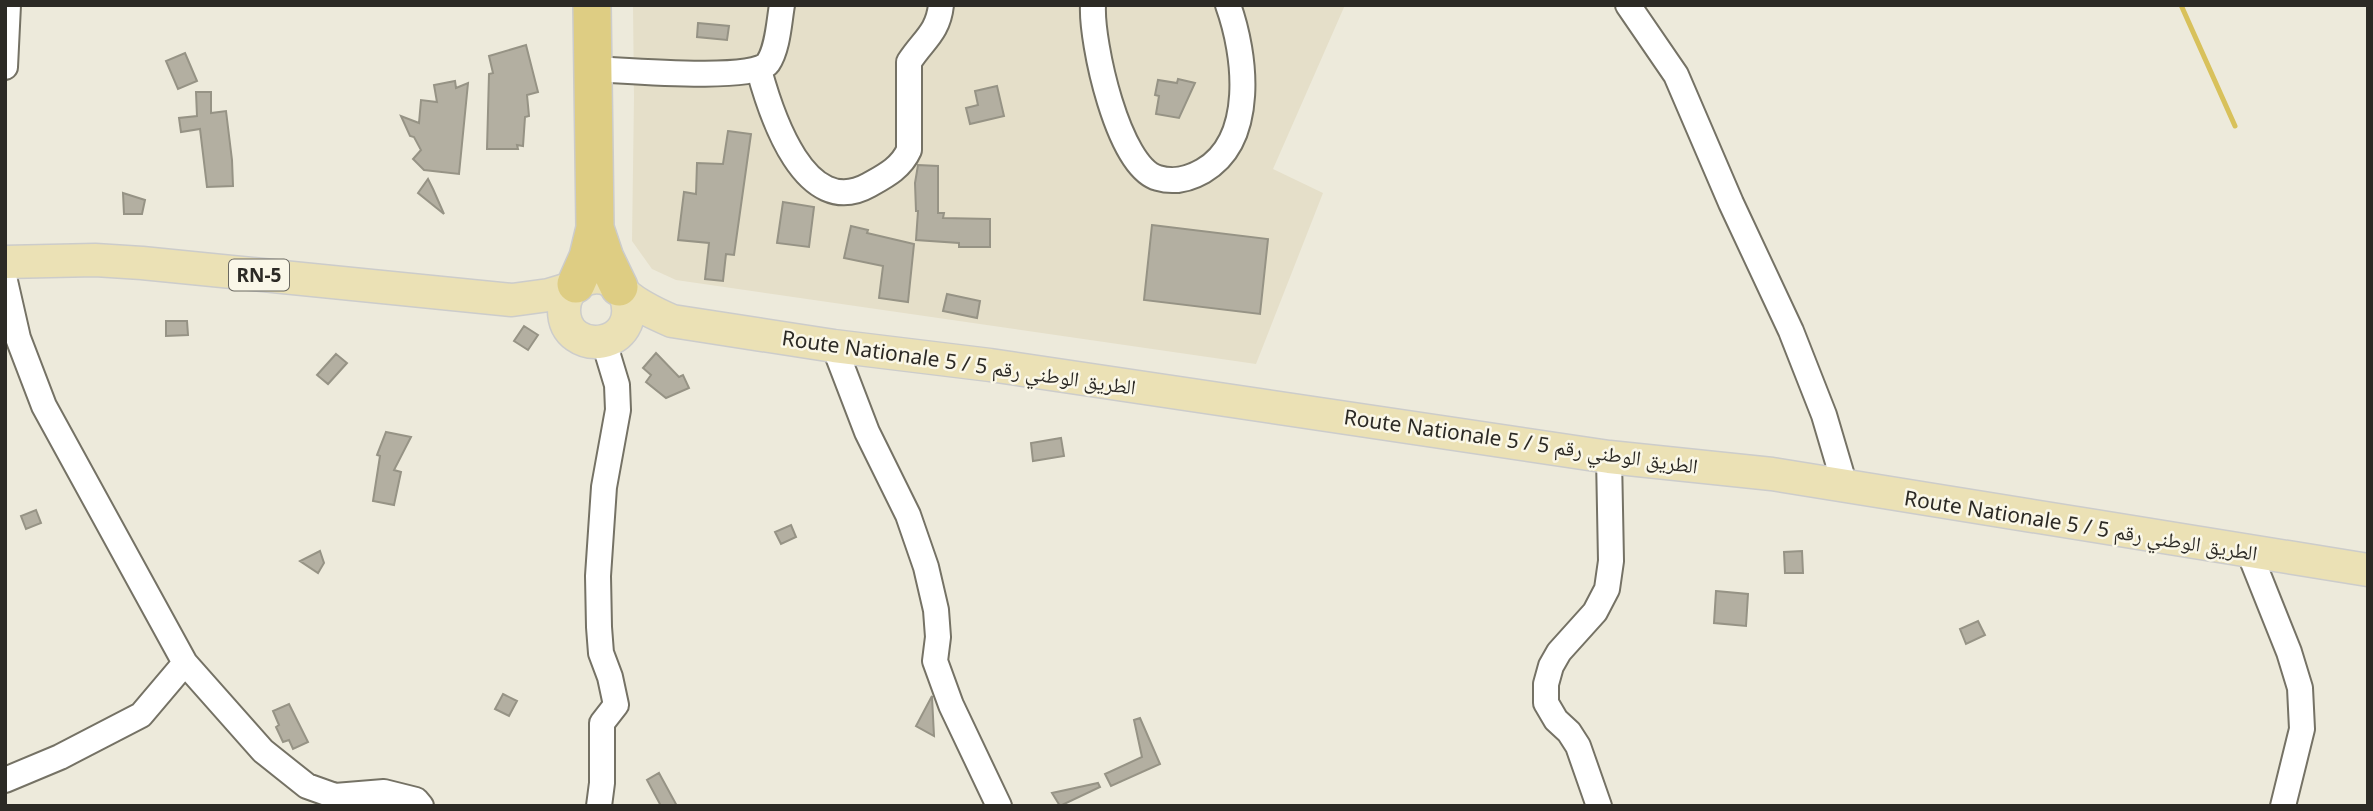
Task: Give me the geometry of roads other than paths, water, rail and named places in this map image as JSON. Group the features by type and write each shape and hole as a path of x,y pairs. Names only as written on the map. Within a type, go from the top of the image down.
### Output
{"highway":[{"path":"574,286 588,257 595,228 592,5"},
{"path":"595,228 622,290"}],"main road":[{"name":"RN-5","path":"5,262 95,260 142,263 512,300 537,297 574,286"},
{"path":"593,277 612,281 647,309 672,321 588,342 573,333 566,323 566,298 574,286 593,277"},
{"path":"611,338 624,327 629,316 628,304 622,290"},
{"name":"RN-5","path":"512,300 573,333"},
{"name":"Route Nationale 5 / الطريق الوطني رقم 5","path":"672,321 1609,457 1772,474 2368,570"}],"street":[{"path":"594,69 730,74 759,70 768,63 782,5"},
{"path":"759,70 769,105 785,144 806,171 824,189 839,192 864,188 905,160 909,150 909,62 939,22 941,5"},
{"path":"1093,5 1093,24 1105,90 1126,144 1147,172 1157,178 1179,180 1189,179 1219,161 1236,134 1242,87 1240,60 1228,5"},
{"path":"1628,5 1676,75 1731,204 1791,331 1824,415 1845,486"},
{"path":"5,67 15,8"},
{"path":"5,281 18,338 44,406 185,663 263,751 307,786 335,796 384,792 416,800 421,806"},
{"path":"599,806 602,783 602,723 616,705 601,653 598,576 604,487 618,410 611,338"},
{"path":"834,346 867,432 908,515 926,567 936,610 938,637 935,662 951,705 999,806"},
{"path":"1599,806 1578,746 1546,704 1546,684 1550,666 1595,612 1607,589 1611,561 1609,457"},
{"path":"2249,552 2301,688 2302,729 2283,806"},
{"path":"5,780 60,757 141,715 185,663"}],"waterway":[{"path":"2181,5 2235,126"}]}
